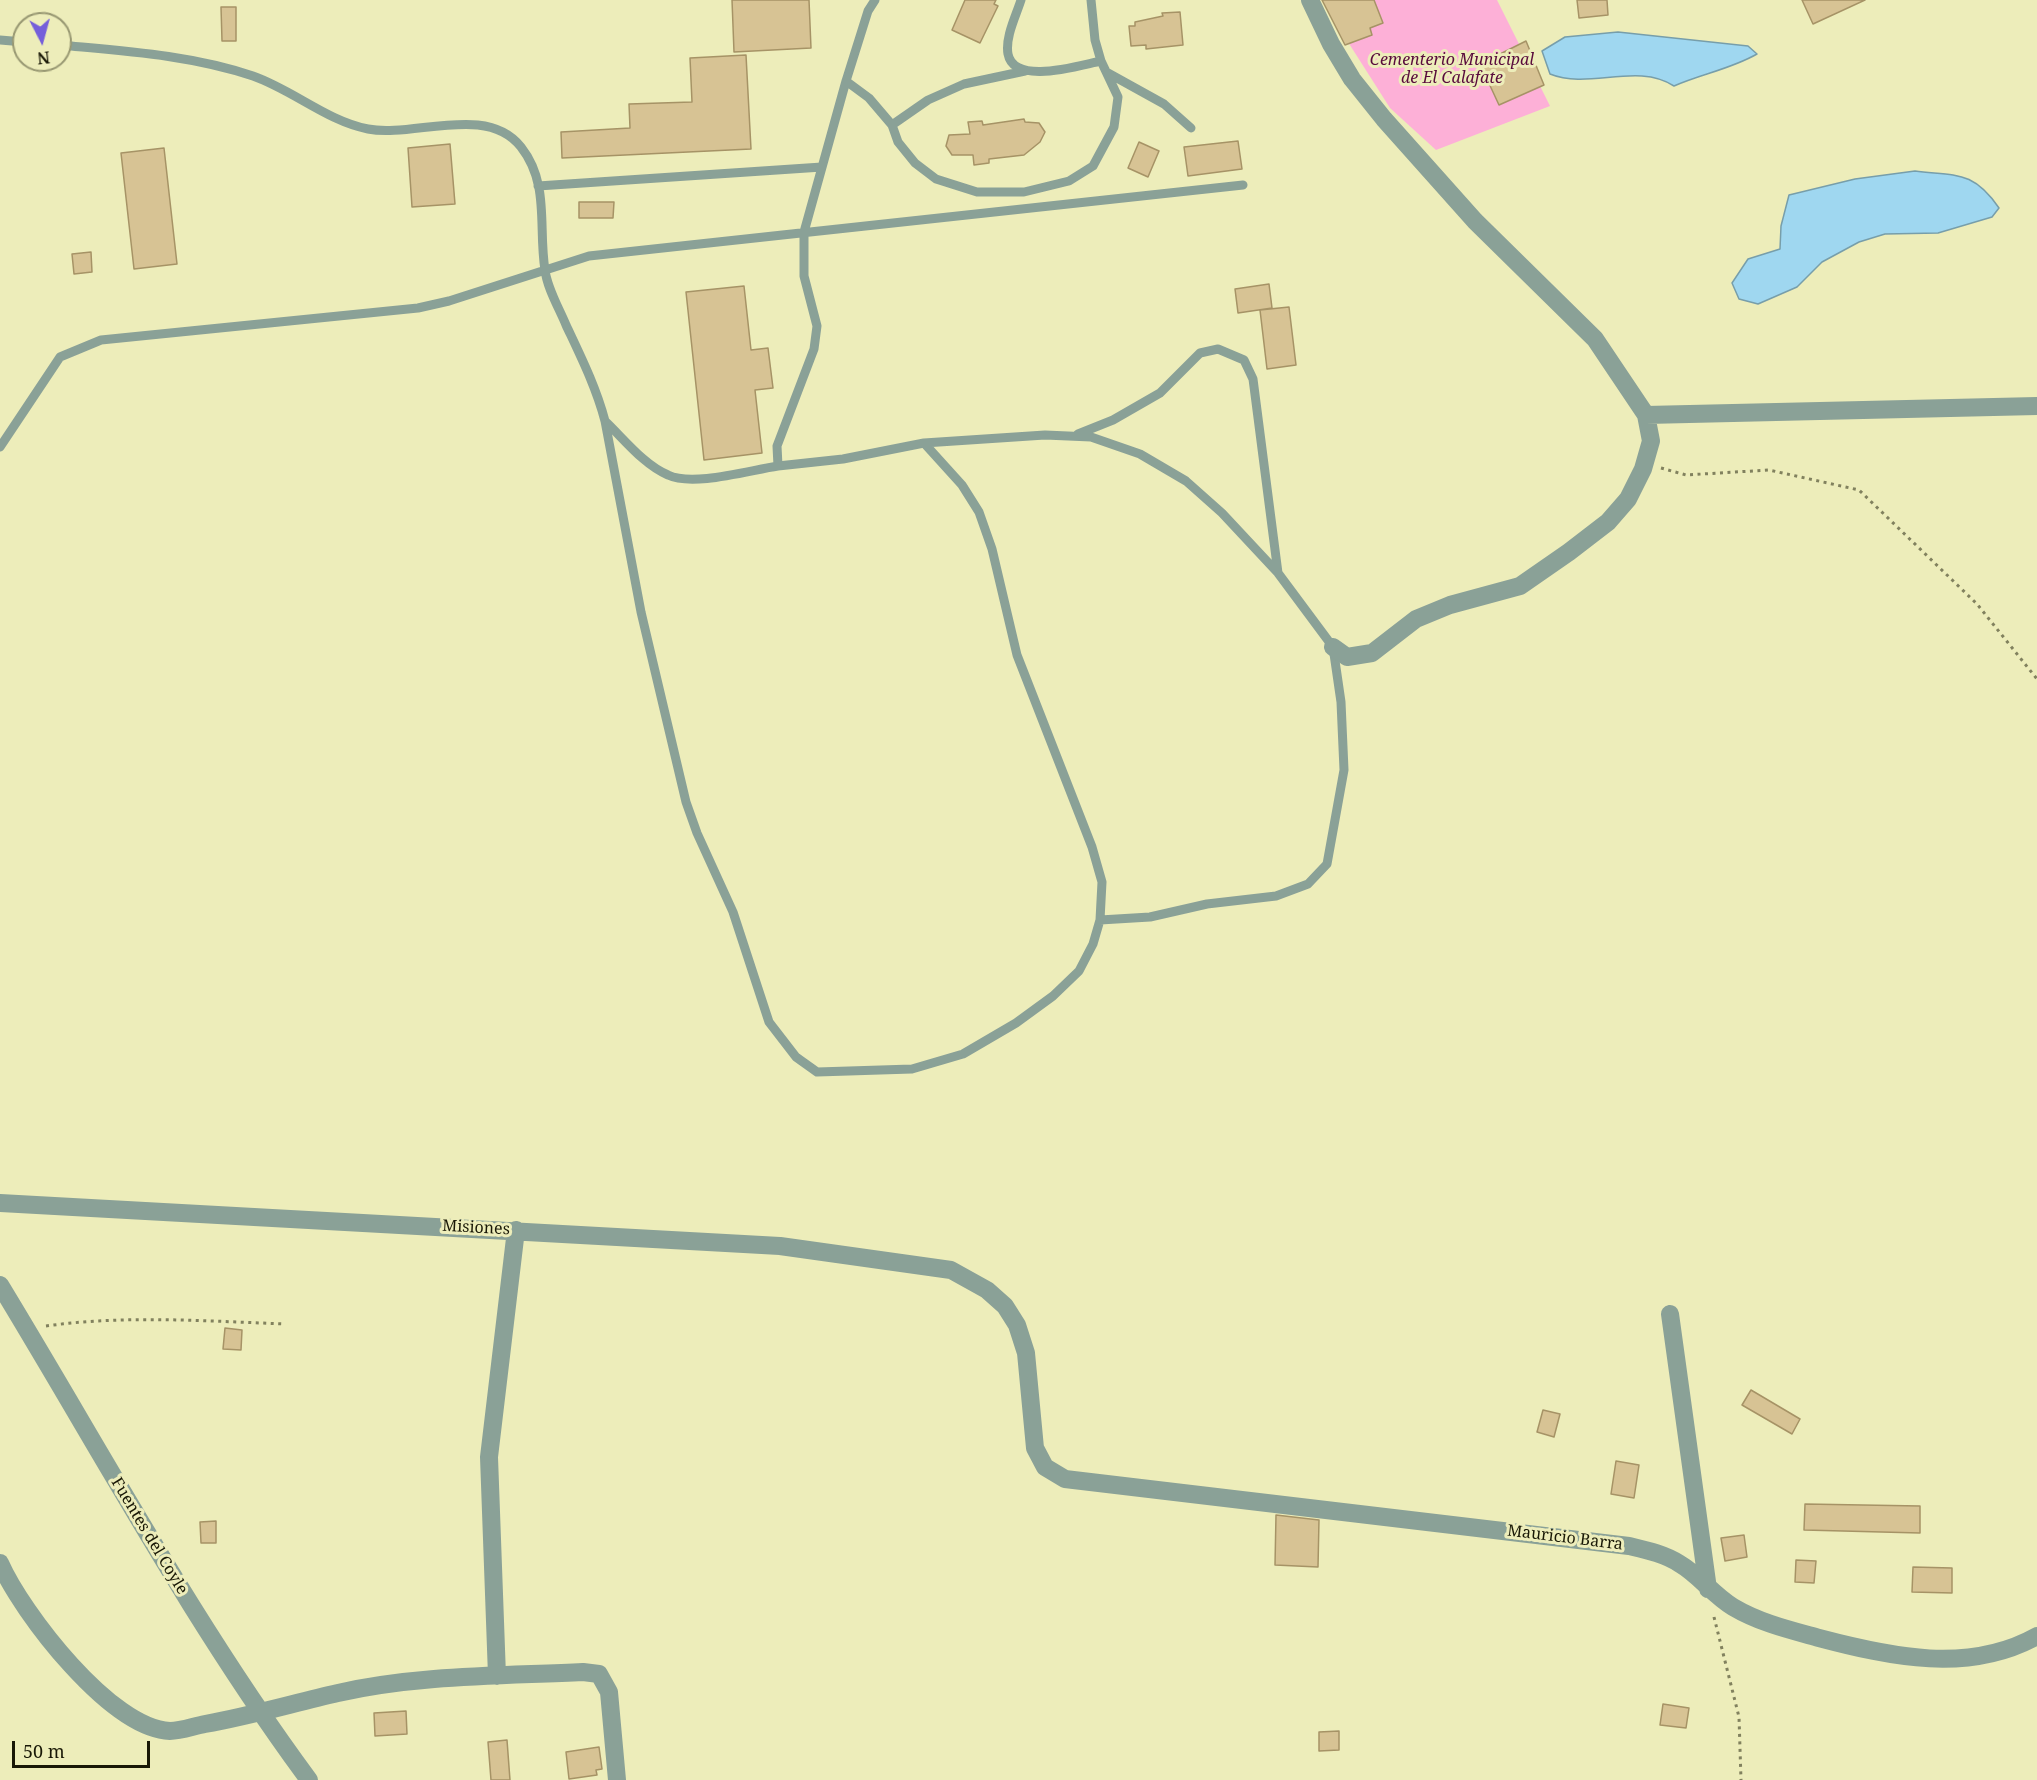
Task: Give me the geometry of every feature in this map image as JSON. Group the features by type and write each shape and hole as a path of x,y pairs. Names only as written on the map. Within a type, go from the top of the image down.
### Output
{"street":[{"path":"1310,0 1336,53 1352,79 1377,111 1475,221 1595,339 1647,415 1651,441 1645,464 1628,499 1608,522 1520,586 1450,605 1416,619 1372,653 1347,657 1333,646"},
{"path":"1647,415 2037,406"},
{"name":"Misiones","path":"0,1203 780,1246 951,1270 987,1290 1005,1306 1017,1325 1026,1353 1035,1448 1045,1467 1065,1479"},
{"path":"497,1676 489,1457 516,1230"},
{"name":"Fuentes del Coyle","path":"0,1285 141,1525 260,1714 309,1780"},
{"path":"1670,1314 1708,1589"},
{"name":"Mauricio Barra","path":"1065,1479 1629,1546 1651,1551 1681,1564 1708,1589 1734,1608 1770,1625 1884,1655 1948,1659 1987,1655 2017,1647 2037,1636"},
{"path":"0,1563 6,1577 53,1644 100,1695 136,1721 169,1731 260,1714 339,1693 395,1684 583,1672 599,1674 609,1692 617,1780"}],"lane":[{"path":"778,466 777,446 814,350 817,326 804,276 804,232 846,81 868,11 875,0"},
{"path":"1021,0 1010,36 1008,55 1015,67 1025,71"},
{"path":"846,81 869,98 892,125 898,142 915,163 936,179 976,192 1024,192 1069,181 1093,166 1114,127 1118,97 1101,61 1095,40 1091,0"},
{"path":"72,46 188,59 253,76 347,123 371,130 469,124 495,129 520,145 533,165 544,207 545,271 558,307 597,391 605,421 641,612 686,802 697,833 733,912 769,1022 796,1057 818,1072 912,1069 963,1054 1017,1023 1053,996 1079,971 1093,944 1100,920 1102,882 1092,847 1017,655 992,549 979,512 962,484 924,443"},
{"path":"892,125 928,100 964,84 1025,71 1046,71 1101,61"},
{"path":"1108,73 1164,104 1191,128"},
{"path":"538,186 822,167"},
{"path":"0,447 60,357 101,340 418,308 589,256 1243,184"},
{"path":"1073,436 1113,420 1160,393 1200,353 1218,349 1244,360 1253,379 1278,573"},
{"path":"605,421 647,460 669,476 697,479 778,466 843,459 924,443 1045,435 1091,437 1140,454 1186,481 1222,513 1278,573 1333,646 1341,702 1344,770 1327,864 1308,884 1276,896 1207,904 1150,917 1100,920"}],"path":[{"path":"1645,464 1686,475 1769,470 1858,490 1977,604 2037,679"},
{"path":"26,1328 83,1321 285,1324"},
{"path":"1708,1589 1739,1717 1741,1780"}],"green space":[{"name":"Cementerio Municipal de El Calafate","path":"1327,0 1497,0 1550,106 1436,150 1390,108 1341,31"}],"water":[{"path":"1618,32 1748,46 1757,54 1737,64 1674,86 1660,79 1644,76 1581,79 1550,74 1542,51 1565,37"},
{"path":"1915,171 1963,177 1981,187 1999,208 1992,217 1938,233 1885,234 1859,242 1822,262 1797,287 1758,304 1739,299 1732,283 1748,259 1780,249 1781,226 1789,195 1855,179"}],"building":[{"path":"732,0 809,0 811,48 734,52"},
{"path":"965,0 996,0 994,4 998,6 980,43 952,30"},
{"path":"1322,0 1374,0 1383,23 1370,28 1372,35 1345,45"},
{"path":"1577,0 1607,0 1608,15 1579,18"},
{"path":"1802,0 1865,0 1813,24"},
{"path":"221,7 236,7 236,41 222,41"},
{"path":"1180,12 1183,45 1146,49 1146,45 1131,46 1129,26 1135,26 1135,22 1163,16 1162,13"},
{"path":"1526,41 1544,85 1499,105 1480,64"},
{"path":"746,55 751,149 562,158 561,132 630,128 629,104 692,102 690,58"},
{"path":"1024,119 1025,122 1039,123 1045,132 1040,142 1024,155 989,159 989,163 974,165 973,155 952,155 946,146 949,135 970,134 968,122 982,121 983,125"},
{"path":"1238,141 1242,169 1188,176 1184,147"},
{"path":"1139,142 1159,151 1148,177 1128,168"},
{"path":"450,144 455,204 412,207 408,148"},
{"path":"164,148 177,264 134,269 121,153"},
{"path":"579,202 614,202 613,218 579,218"},
{"path":"91,252 92,272 74,274 72,254"},
{"path":"1269,284 1272,308 1238,313 1235,289"},
{"path":"744,286 751,350 768,348 773,388 755,390 762,453 704,460 686,292"},
{"path":"1289,307 1296,365 1267,369 1260,310"},
{"path":"225,1328 242,1330 241,1350 223,1349"},
{"path":"1751,1390 1800,1419 1792,1434 1742,1405"},
{"path":"1543,1410 1560,1414 1554,1437 1537,1432"},
{"path":"1616,1461 1639,1465 1634,1498 1611,1494"},
{"path":"1805,1504 1920,1506 1920,1533 1804,1530"},
{"path":"1276,1515 1319,1520 1318,1567 1275,1565"},
{"path":"216,1521 216,1543 201,1543 200,1522"},
{"path":"1744,1535 1747,1557 1725,1561 1721,1538"},
{"path":"1796,1560 1816,1561 1814,1583 1795,1582"},
{"path":"1913,1567 1952,1568 1952,1593 1912,1592"},
{"path":"1663,1704 1689,1708 1686,1728 1660,1725"},
{"path":"406,1711 407,1734 375,1736 374,1713"},
{"path":"1339,1731 1339,1750 1319,1751 1319,1732"},
{"path":"507,1740 510,1780 491,1780 488,1742"},
{"path":"599,1747 602,1769 596,1770 597,1775 569,1779 566,1752"}]}
